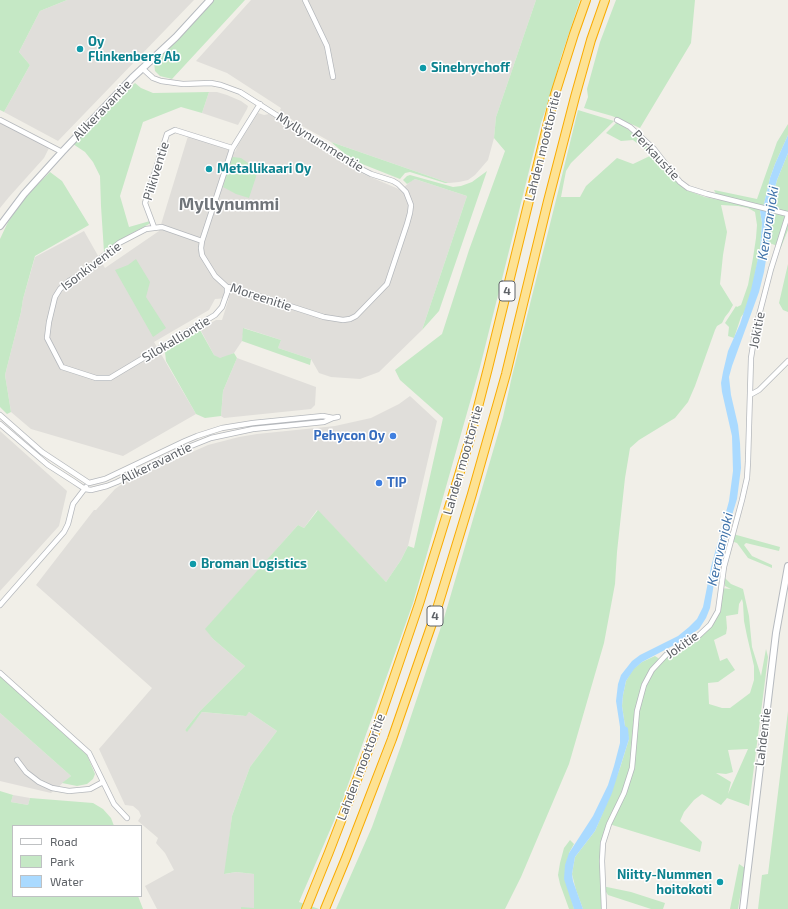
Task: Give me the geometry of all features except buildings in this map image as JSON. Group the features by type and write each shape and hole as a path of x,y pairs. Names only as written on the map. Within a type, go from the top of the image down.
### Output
{"highway":[{"name":"Lahden moottoritie","path":"306,909 375,733 419,604 453,495 469,442 490,361 554,100 586,0"},
{"name":"Lahden moottoritie","path":"325,909 392,740 436,612 486,448 575,97 591,40 605,0"}],"main road":[{"name":"Alikeravantie","path":"0,226 24,194 62,152 142,68 176,37 210,0"},
{"name":"Lahdentie","path":"743,909 776,633 788,566"}],"street":[{"path":"305,0 327,46 333,77"},
{"name":"Myllynummentie","path":"142,68 153,78 161,81 183,84 221,84 240,92 353,165 371,174 398,184 406,192 411,205 408,224 387,284"},
{"name":"Moreenitie","path":"260,104 232,148 202,240 202,255 215,276 227,287 324,317 343,320 356,316 387,284"},
{"path":"0,120 62,152"},
{"name":"Perkaustie","path":"616,120 630,127 654,149 680,182 688,188 788,215"},
{"name":"Piikiventie","path":"154,227 145,203 167,134 176,130 232,148"},
{"name":"Jokitie","path":"604,909 602,861 603,843 609,824 624,793 632,768 637,711 644,684 652,670 666,655 695,639 710,624 718,611 724,567 747,478 751,358 756,327 771,269 788,215"},
{"path":"154,227 162,227 202,240"},
{"name":"Isonkiventie","path":"110,378 96,378 62,367 47,338 55,297 60,289 69,281 88,271 119,243 146,229 154,227"},
{"name":"Silokalliontie","path":"110,378 215,315 222,307 227,293 227,287"},
{"path":"750,395 759,390 788,361"},
{"path":"0,415 42,452 89,483 73,504 68,524 64,532 0,605"},
{"name":"Alikeravantie","path":"89,483 105,479 185,441 222,428 245,424 323,416 333,418"},
{"name":"Alikeravantie","path":"85,489 91,490 107,486 186,448 211,438 253,429 324,422 338,417"},
{"path":"0,424 48,465 85,489"},
{"path":"0,673 89,752 114,804 127,818"},
{"path":"17,760 26,772 39,782 52,788 69,792 90,789 103,782"}],"shaded area":[{"path":"67,0 194,0 58,141 4,112 30,65 19,52 40,11"},
{"path":"251,0 536,0 496,117 494,138 488,160 475,175 468,180 449,183 331,142 295,122 280,110 281,108 227,73 196,61"},
{"path":"209,92 217,92 227,95 248,106 238,125 202,113"},
{"path":"258,113 264,115 269,114 361,173 401,190 415,179 467,196 422,330 379,372 360,379 331,377 319,373 311,359 278,348 281,340 244,328 242,341 234,353 220,359 214,355 200,329 216,320 222,320 229,298 215,299 209,310 154,342 196,414 123,456 31,429 11,412 5,375 23,299 35,257 84,231 105,268 159,231 188,136 235,152"},
{"path":"0,122 49,148 44,158 0,208"},
{"path":"237,358 316,387 315,405 311,409 224,418 221,416 223,391"},
{"path":"410,396 437,421 408,546 401,560 386,582 317,510 304,528 298,525 206,629 213,639 245,666 200,711 185,730 187,731 202,712 245,716 249,712 277,731 250,767 232,816 225,874 236,872 254,874 254,909 157,909 145,886 174,870 165,853 156,843 158,838 138,821 141,816 139,811 133,806 125,805 99,749 152,688 36,585 94,510 96,510 115,489 125,482 208,445 257,434 335,426 371,418 399,404"},
{"path":"0,431 67,491 59,526 0,591"},
{"path":"0,713 71,776 51,793 0,781"},
{"path":"13,795 30,798 28,805 11,802"}],"green space":[{"path":"0,0 67,0 40,11 19,52 30,65 4,112 0,110"},
{"path":"212,0 245,0 172,79 160,76 155,71 154,62"},
{"path":"536,0 580,0 541,123 480,367 413,603 340,807 299,902 319,909 241,909 241,907 254,908 254,874 236,872 224,874 232,816 250,767 277,731 249,712 246,716 202,712 187,732 185,730 200,711 245,666 213,639 205,629 298,525 304,528 318,510 386,582 401,560 408,546 414,548 443,418 400,380 395,370 442,334 469,250 505,151 494,138 496,117"},
{"path":"616,0 695,0 691,43 640,128 612,116 584,108 588,97 587,89 600,42"},
{"path":"135,83 141,88 153,93 209,92 202,113 181,107 143,122 120,196 129,227 150,221 149,224 123,238 104,252 100,176 93,162 85,152 73,144"},
{"path":"578,110 614,121 571,163 566,171 561,197 580,197 586,186 617,158 633,164 652,155 633,140 621,141 606,133 617,122 642,139 654,152 672,177 686,190 719,200 714,190 757,199 777,142 788,124 788,135 775,164 764,204 760,211 762,223 760,249 752,290 734,338 728,336 729,327 725,323 736,306 741,305 748,285 757,225 755,212 748,208 721,205 727,232 720,284 733,305 722,323 717,326 715,330 688,402 675,418 639,440 630,448 625,478 615,584 604,643 569,764 521,877 505,909 336,909 372,827 444,618 503,417"},
{"path":"331,142 449,183 410,172 405,173 400,179 352,160"},
{"path":"788,153 788,230 781,247 769,243 773,217 772,198 777,180"},
{"path":"233,157 241,158 257,170 249,198 236,194 223,187 230,160"},
{"path":"487,171 439,311 422,330 467,196 415,179 407,184 403,180 410,175 453,187 472,182"},
{"path":"50,172 62,181 89,225 35,256 5,375 11,412 7,414 0,407 0,239 8,222 26,196"},
{"path":"136,259 150,282 146,297 166,328 153,337 115,270 128,265"},
{"path":"788,264 788,312 783,310 779,303"},
{"path":"243,328 281,340 278,348 311,359 310,365 242,341"},
{"path":"200,330 214,355 220,358 234,353 237,358 223,391 221,416 205,418 196,414 166,361 165,352"},
{"path":"733,534 780,547 779,551 746,543 744,545 752,556 772,565 772,568 748,558 737,543 731,541"},
{"path":"725,578 731,584 743,589 749,616 752,647 761,676 766,649 768,657 749,806 727,798 721,805 702,794 694,800 684,812 680,821 702,842 700,852 609,824 603,843 602,886 631,892 665,903 663,909 651,909 608,895 603,887 604,909 583,909 572,874 575,857 595,831 620,768 629,739 625,726 622,706 626,681 633,669 642,662 655,656 661,660 695,639 710,625 718,611 721,588 731,589 725,586","holes":["742,599 744,621 754,666 754,680 750,693 730,708 722,708 709,704 708,683 718,682 735,670 727,658 720,661 714,640 726,634 726,616 738,614 739,604","748,749 728,794 731,782 716,773 726,774 733,772 728,750"]},
{"path":"0,676 87,755 95,774 93,779 87,784 77,786 62,783 71,776 0,713"},
{"path":"788,711 788,909 758,909 762,875 768,874"},
{"path":"0,791 13,795 11,802 28,805 30,798 93,803 103,809 111,818 114,825 12,825 12,897 138,897 143,909 0,909"},
{"path":"570,840 574,844 569,853 572,901 574,909 569,909 558,875 564,848"},
{"path":"739,864 745,868 738,909 730,909"}],"water":[{"name":"Keravanjoki","path":"788,135 788,153 777,180 772,198 773,217 764,272 759,292 729,377 731,395 738,425 741,468 737,499 715,577 710,608 699,629 678,643 642,662 634,669 626,681 622,706 625,726 628,728 629,739 612,793 595,831 575,857 572,874 573,881 583,909 574,909 564,879 565,865 569,853 593,816 608,785 614,766 620,743 620,727 616,701 618,684 621,675 632,661 640,655 678,636 689,627 697,619 703,607 711,567 729,501 733,471 732,436 721,383 728,351 740,324 751,290 760,249 762,223 760,211 764,204 775,164"}],"place":[{"name":"Oy Flinkenberg Ab","path":"80,49"},
{"name":"Sinebrychoff","path":"423,68"},
{"name":"Metallikaari Oy","path":"209,169"},
{"name":"Pehycon Oy","path":"393,436"},
{"name":"TIP","path":"379,483"},
{"name":"Broman Logistics","path":"193,564"},
{"name":"Niitty-Nummen hoitokoti","path":"720,882"}],"district":[{"name":"Myllynummi","path":"229,204"}]}
